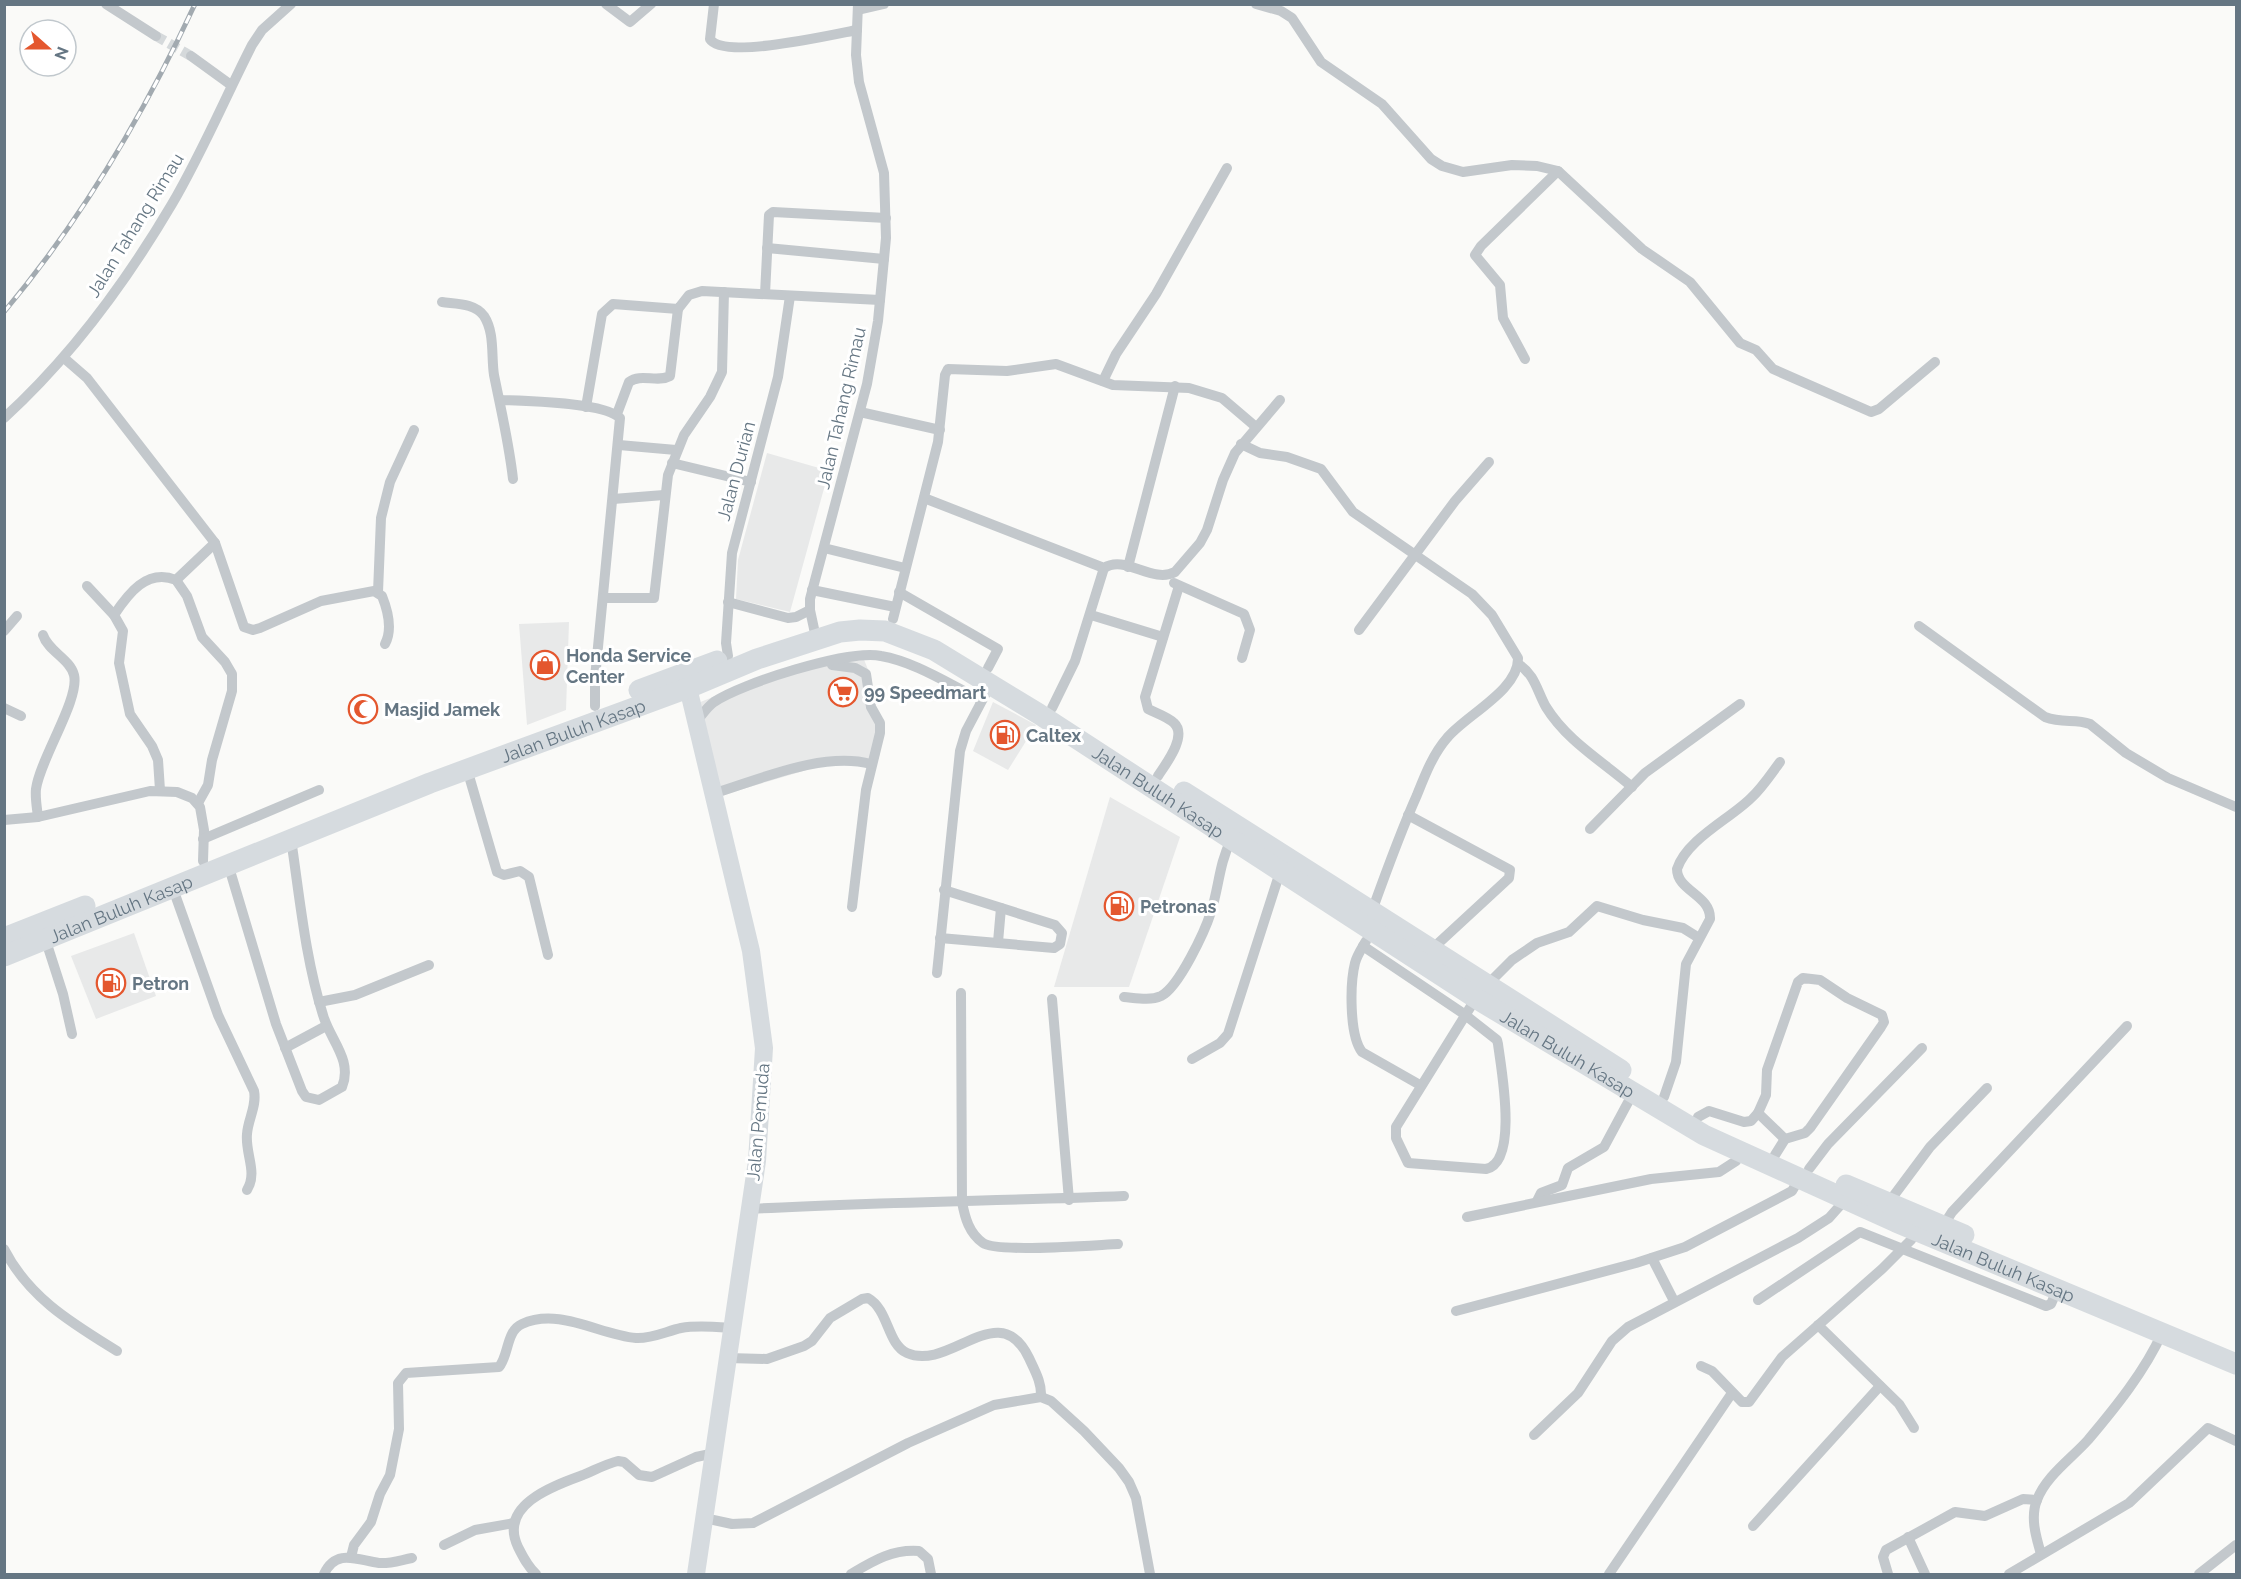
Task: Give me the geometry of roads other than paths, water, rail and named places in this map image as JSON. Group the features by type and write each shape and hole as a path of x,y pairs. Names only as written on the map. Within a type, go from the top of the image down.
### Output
{"highway":[{"name":"Jalan Buluh Kasap","path":"4,938 595,706 686,681 728,656 813,624 894,613 926,631 987,684 1052,708 1158,776 1370,929 1431,950 1482,998 1633,1093 1742,1153 1889,1202 2236,1350"},
{"name":"Jalan Buluh Kasap","path":"4,956 172,886 686,681 813,624 885,631 934,650 1370,929 1459,977"},
{"name":"Jalan Buluh Kasap","path":"1482,998 1698,1117 1780,1147 1804,1174 1911,1239 2058,1288 2236,1365"}],"main road":[{"name":"Jalan Pemuda","path":"686,681 751,951 763,1038 760,1129 696,1575"}],"street":[{"path":"106,4 156,36"},
{"name":"Jalan Tahang Rimau","path":"4,418 64,358 109,302 172,204 231,85 262,30 291,4"},
{"path":"606,4 630,22 651,4"},
{"path":"714,4 710,39 717,46 726,48 767,45 856,30"},
{"path":"858,7 884,4"},
{"path":"1256,4 1281,11 1292,18 1321,62 1382,104 1415,143 1442,166 1463,172 1512,165 1537,166 1557,171 1642,249 1690,282 1740,342 1756,350 1773,369 1871,411 1879,409 1935,362"},
{"name":"Jalan Tahang Rimau","path":"813,624 812,590 860,412 875,346 884,259 886,218 881,161 859,82 856,30 858,7"},
{"path":"191,56 231,85"},
{"path":"1103,381 1116,354 1156,294 1227,168"},
{"path":"1524,359 1503,318 1500,285 1475,255 1481,246 1557,171"},
{"path":"765,294 770,215 777,210 886,218"},
{"path":"767,248 884,259"},
{"path":"595,706 603,598 621,424 616,414 629,382 641,377 662,379 670,376 678,309 689,295 702,291 880,300"},
{"path":"603,598 654,598 664,495 672,463 676,450 720,378 723,365 724,292"},
{"name":"Jalan Durian","path":"728,656 728,602 732,553 778,377 790,296"},
{"path":"442,302 470,306 483,315 490,329 494,374 501,400 513,479"},
{"path":"586,407 599,327 607,307 612,304 678,309"},
{"path":"64,358 87,378 215,543 240,621 249,629 260,628 321,601 365,591 378,592"},
{"path":"812,590 894,613 924,498 939,430 945,375 950,368 1007,371 1056,364 1126,387 1175,386 1222,398 1256,427"},
{"path":"1128,567 1175,386"},
{"path":"501,400 586,407 616,414"},
{"path":"924,498 1104,568 1111,565 1156,575 1169,575 1175,572 1203,538 1226,473 1241,444 1280,400"},
{"path":"860,412 939,430"},
{"path":"385,644 390,628 384,600 378,592 381,518 390,482 414,430"},
{"path":"1241,444 1260,453 1287,457 1321,469 1353,512 1461,585 1484,605 1515,648 1518,664 1509,683 1444,740 1430,764 1408,815 1370,929 1354,967 1353,1028 1357,1046 1362,1052 1420,1084"},
{"path":"619,445 628,448 676,450"},
{"path":"1359,630 1461,493 1489,462"},
{"path":"672,463 751,482"},
{"path":"614,499 664,495"},
{"path":"176,580 215,543"},
{"path":"824,548 905,568"},
{"path":"1052,708 1075,661 1104,568"},
{"path":"1169,575 1179,586 1244,614 1250,630 1242,658"},
{"path":"114,615 135,586 157,578 176,580 187,596 202,637 225,662 232,674 232,690 214,750 208,785 198,803"},
{"path":"87,586 114,615 123,631 119,663 130,714 152,746 158,760 160,790"},
{"path":"1158,776 1175,746 1178,734 1174,722 1145,704 1147,687 1179,586"},
{"path":"899,592 998,649 987,684 962,740 944,890 937,973"},
{"path":"728,602 788,618 796,617 813,624"},
{"path":"1091,615 1163,637"},
{"path":"4,631 17,616"},
{"path":"1919,626 2045,717 2059,723 2083,721 2090,724 2126,753 2168,778 2236,807"},
{"path":"38,817 36,799 38,780 70,698 75,676 47,644 43,635"},
{"path":"696,722 716,700 795,668 861,655 879,655 987,684"},
{"path":"820,664 855,668 866,674 871,707 880,723 878,748 871,764 852,908"},
{"path":"1518,664 1531,674 1545,704 1558,724 1632,787"},
{"path":"1590,829 1645,773 1740,704"},
{"path":"4,708 21,716"},
{"path":"712,794 830,761 850,760 871,764"},
{"path":"1664,1097 1676,1062 1686,964 1710,919 1709,909 1680,881 1677,874 1679,864 1715,826 1753,797 1780,762"},
{"path":"467,769 497,872 504,875 520,871 528,876 548,955"},
{"path":"4,820 38,817 160,790 186,795 198,803 202,816 203,861"},
{"path":"203,839 320,790"},
{"path":"1408,815 1510,870 1509,878 1431,950"},
{"path":"228,864 285,1048 306,1096 319,1100 337,1092 346,1077 346,1069 338,1047 326,1026 304,940 291,839"},
{"path":"1124,997 1152,999 1162,996 1170,988 1197,942 1211,912 1219,868 1231,840"},
{"path":"1192,1059 1220,1043 1231,1028 1246,970 1280,872"},
{"path":"172,886 218,1015 254,1091 255,1105 247,1133 252,1181 247,1190"},
{"path":"940,938 1054,948 1060,944 1062,933 1055,925 944,890"},
{"path":"1370,929 1482,998 1498,1044 1506,1126 1502,1150 1491,1168 1406,1161 1395,1132 1420,1084 1482,998 1512,960 1537,943 1569,932 1597,906 1643,920 1683,928 1699,938"},
{"path":"998,942 1001,909"},
{"path":"45,939 63,994 72,1034"},
{"path":"319,1002 355,995 429,965"},
{"path":"1698,1117 1709,1111 1744,1122 1751,1120 1758,1113 1766,1095 1767,1070 1798,982 1808,977 1820,980 1847,998 1882,1015 1884,1022 1881,1027 1805,1133 1780,1147 1758,1113"},
{"path":"961,993 962,1202 967,1223 974,1235 992,1247 1118,1244"},
{"path":"1052,999 1069,1200"},
{"path":"285,1048 326,1026"},
{"path":"1943,1226 1952,1212 2127,1026"},
{"path":"1456,1311 1685,1247 1792,1191 1828,1144 1922,1048"},
{"path":"1889,1202 1930,1147 1987,1088"},
{"path":"1537,1201 1541,1193 1562,1185 1568,1168 1604,1147 1633,1093"},
{"path":"1467,1216 1671,1176 1719,1172 1742,1153"},
{"path":"750,1209 871,1202 1069,1200 1124,1196"},
{"path":"1534,1435 1578,1393 1612,1341 1628,1327 1798,1238 1829,1218 1845,1200"},
{"path":"1758,1300 1860,1232 1911,1239"},
{"path":"1701,1366 1712,1371 1742,1402 1749,1402 1775,1363 1911,1239"},
{"path":"4,1249 25,1281 49,1307 117,1351"},
{"path":"1652,1258 1674,1301"},
{"path":"728,1358 767,1359 804,1346 812,1341 830,1318 862,1299 868,1299 880,1308 900,1348 913,1355 956,1348 989,1332 1018,1341 1025,1349 1040,1382 1041,1397"},
{"path":"351,1557 354,1545 371,1522 380,1494 390,1474 399,1429 398,1383 406,1373 499,1367 507,1354 513,1332 520,1325 534,1320 588,1325 643,1338 682,1328 732,1328"},
{"path":"1818,1325 1899,1404 1914,1428"},
{"path":"2041,1554 2034,1520 2037,1500 2048,1481 2105,1418 2150,1355 2162,1333"},
{"path":"1753,1526 1880,1386"},
{"path":"1609,1575 1732,1392"},
{"path":"704,1518 732,1524 753,1523 908,1443 994,1405 1041,1397 1051,1401 1084,1431 1129,1482 1136,1498 1150,1575"},
{"path":"2009,1575 2041,1554 2101,1522 2129,1503 2208,1428 2236,1441"},
{"path":"536,1575 517,1543 514,1523 521,1509 542,1492 556,1484 612,1462 621,1461 639,1475 652,1477 696,1457 715,1453"},
{"path":"1888,1575 1883,1553 1955,1512 1986,1516 2023,1499 2037,1500"},
{"path":"444,1545 475,1530 514,1523"},
{"path":"1908,1538 1925,1575"},
{"path":"2199,1575 2236,1545"},
{"path":"851,1575 878,1558 910,1550 919,1551 928,1559 931,1575"},
{"path":"324,1575 334,1561 351,1557 386,1563 412,1558"}],"tunnel":[{"path":"156,36 191,56"}],"railway":[{"path":"4,312 60,240 110,164 155,85 195,4"}],"place":[{"name":"Honda Service Center","path":"545,665"},
{"name":"99 Speedmart","path":"843,692"},
{"name":"Masjid Jamek","path":"363,709"},
{"name":"Caltex","path":"1005,735"},
{"name":"Petronas","path":"1119,906"},
{"name":"Petron","path":"111,983"}]}
